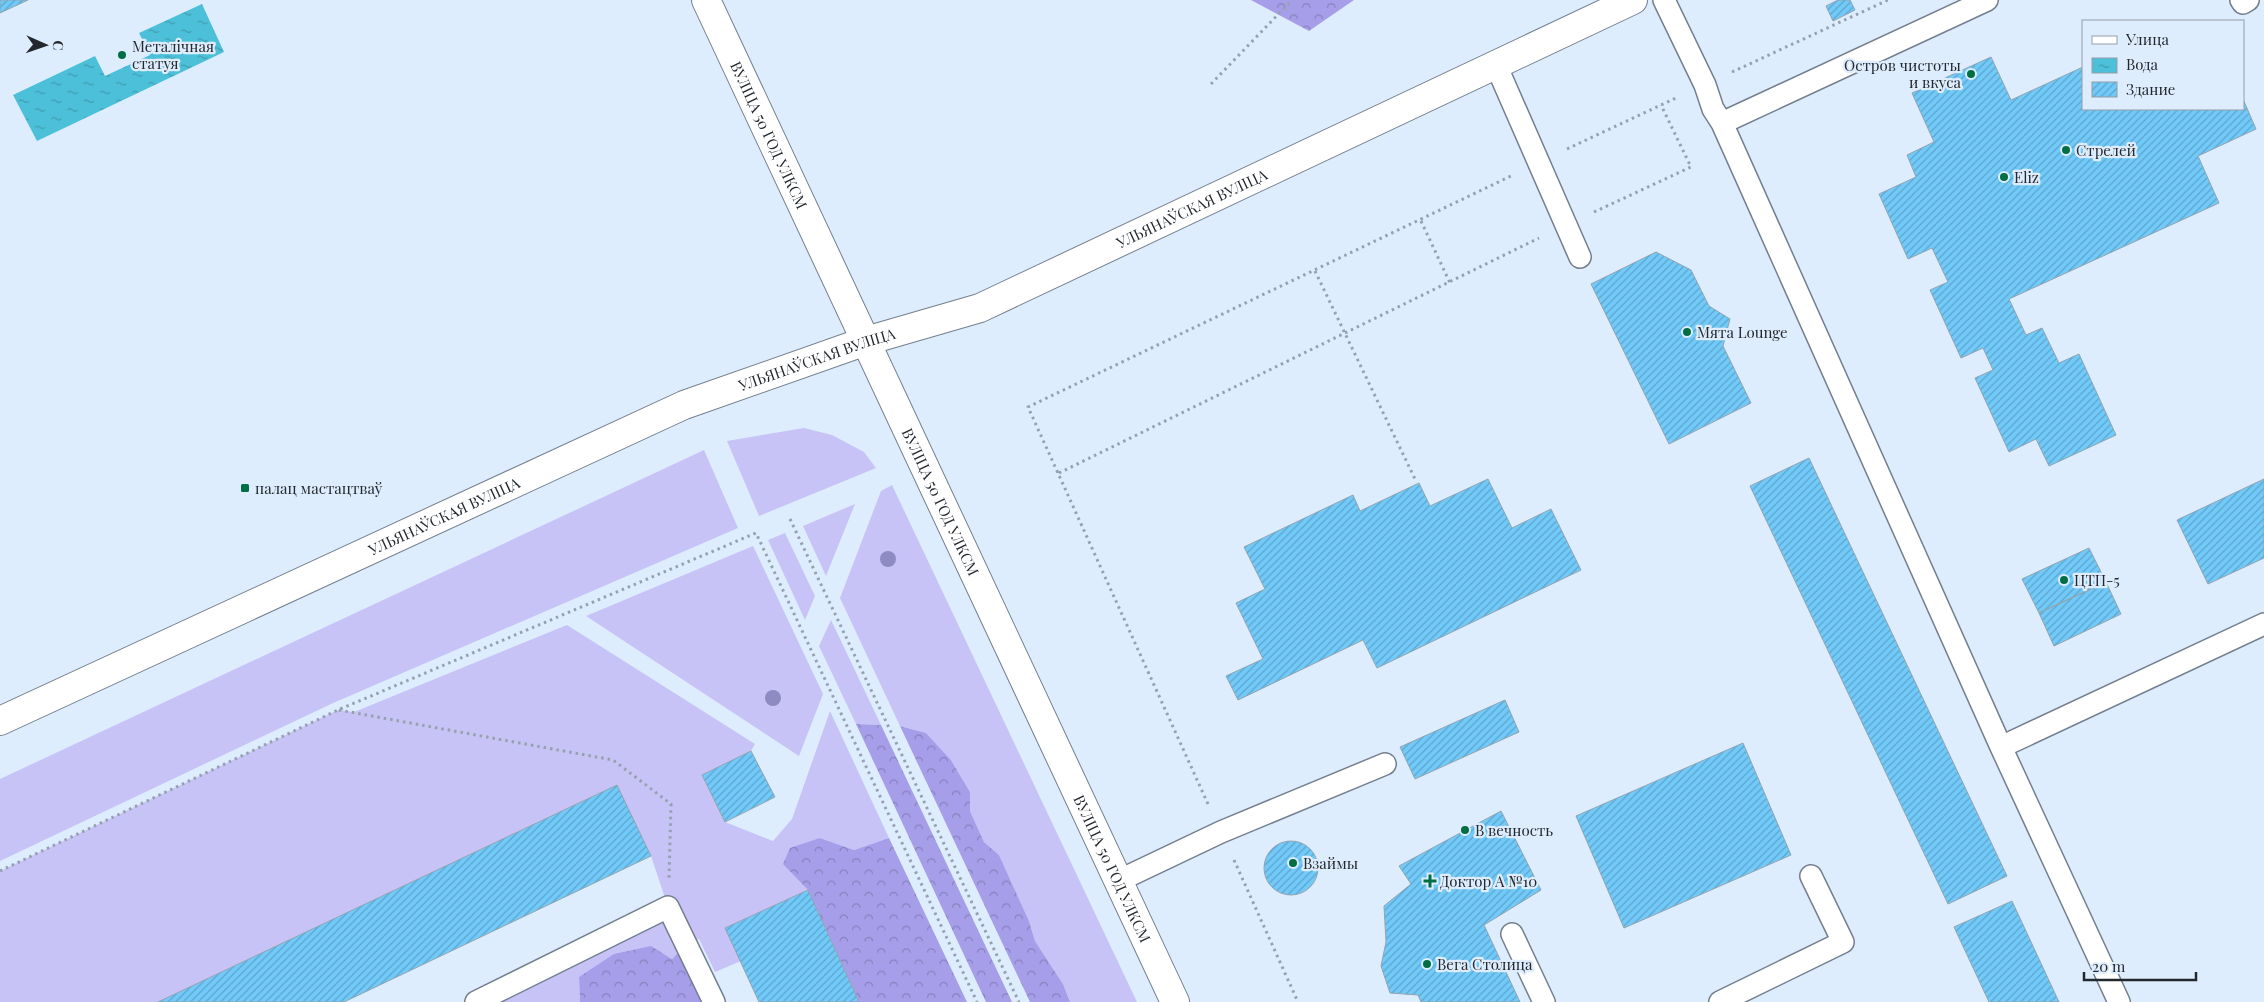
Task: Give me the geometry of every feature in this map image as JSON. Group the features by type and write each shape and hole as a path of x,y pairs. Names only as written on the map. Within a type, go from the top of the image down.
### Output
{"main road":[{"name":"ВУЛІЦА 50 ГОД УЛКСМ","path":"706,0 1175,1002"},
{"name":"УЛЬЯНАЎСКАЯ ВУЛІЦА","path":"0,721 684,404 866,341 980,308 1633,0"}],"lane":[{"path":"1664,0 1704,85 1713,109 1722,123 2001,747 2119,1002"},
{"path":"1722,123 1987,0"},
{"path":"2241,0 2243,3 2248,0"},
{"path":"1496,65 1580,257"},
{"path":"2001,747 2264,624"},
{"path":"1118,881 1221,832 1385,764"},
{"path":"1720,1002 1843,942 1811,876"},
{"path":"476,1002 668,907 714,1002"},
{"path":"1512,934 1544,1002"}],"path":[{"path":"1211,84 1292,0"},
{"path":"1298,1002 1028,408 1421,221 1538,163 1888,0"},
{"path":"1059,473 1566,225 1691,167 1661,105"},
{"path":"1421,221 1450,283"},
{"path":"1315,271 1415,479"},
{"path":"790,519 1019,1002"},
{"path":"0,870 338,710 756,533 977,1002"},
{"path":"338,710 613,760 671,804 668,907"}],"shaded area":[{"path":"804,428 832,435 864,452 876,468 759,516 727,441"},
{"path":"704,450 738,528 331,704 0,861 0,779"},
{"path":"892,485 1137,1002 1070,1002 1063,984 1035,941 1029,921 999,855 984,842 970,811 970,792 951,760 926,733 900,726 840,598 881,491"},
{"path":"855,504 826,576 803,526"},
{"path":"785,533 815,596 805,620 768,540"},
{"path":"753,546 823,694 799,756 586,616"},
{"path":"831,620 881,725 856,724 819,646"},
{"path":"567,625 755,744 751,751 702,775 725,822 773,841 792,819 830,711 889,838 854,850 820,838 784,864 808,890 726,928 741,961 715,972 699,939 686,944 672,959 651,947 579,977 580,1002 476,1002 668,907 651,856 617,785 158,1002 0,1002 0,871 338,710 354,712"}],"green space":[{"path":"1251,0 1354,0 1309,31"},
{"path":"856,724 881,725 1012,1002 986,1002"},
{"path":"900,726 926,733 951,760 970,792 970,811 984,842 999,855 1029,921 1035,941 1063,984 1070,1002 1030,1002"},
{"path":"820,838 854,850 889,838 967,1002 859,1002 808,890 783,864 790,848"},
{"path":"686,944 714,1002 580,1002 579,977 614,954 651,946 672,959"}],"water":[{"path":"202,4 224,52 37,141 13,95 95,56 105,76 150,55 139,33"}],"building":[{"path":"0,0 28,0 0,13"},
{"path":"1838,0 1850,0 1855,10 1833,21 1826,6"},
{"path":"1991,57 2011,100 2082,67 2082,110 2244,110 2244,101 2256,129 2198,156 2219,203 2009,299 2026,335 2042,328 2059,363 2079,354 2116,435 2049,466 2036,439 2009,452 1975,378 1993,370 1983,348 1961,358 1930,290 1948,282 1932,248 1908,259 1879,194 1916,177 1907,155 1934,142 1912,93"},
{"path":"1656,252 1691,270 1709,306 1730,319 1723,346 1751,403 1669,444 1591,284"},
{"path":"1809,458 2007,876 1948,904 1750,486"},
{"path":"1488,479 1512,528 1551,509 1581,570 1377,668 1363,640 1238,700 1226,676 1263,659 1236,603 1265,589 1244,547 1353,495 1360,511 1419,483 1430,506"},
{"path":"2264,479 2264,558 2208,584 2177,520"},
{"name":"ЦТП-5","path":"2089,548 2106,582 2039,613 2022,579"},
{"path":"2106,582 2121,614 2054,646 2039,613"},
{"path":"1505,700 1519,732 1415,779 1400,747"},
{"path":"1743,743 1791,855 1624,928 1576,816"},
{"path":"751,751 775,797 725,822 702,775"},
{"path":"617,785 651,856 344,1002 158,1002"},
{"path":"1501,811 1541,890 1484,925 1520,1002 1421,1002 1418,995 1390,993 1381,966 1386,942 1384,906 1411,884 1399,866"},
{"path":"1286,841 1296,841 1306,845 1314,853 1318,868 1314,883 1306,891 1296,895 1286,895 1276,891 1268,883 1264,873 1264,863 1268,853 1276,845"},
{"path":"808,890 859,1002 759,1002 725,928"},
{"path":"2012,901 2059,1002 1989,1002 1954,927"}],"place":[{"name":"Металічная статуя","path":"122,55"},
{"name":"Остров чистоты и вкуса","path":"1971,74"},
{"name":"Стрелей","path":"2066,150"},
{"name":"Eliz","path":"2004,177"},
{"name":"Мята Lounge","path":"1687,332"},
{"name":"палац мастацтваў","path":"245,488"},
{"name":"ЦТП-5","path":"2064,580"},
{"name":"В вечность","path":"1465,830"},
{"name":"Взаймы","path":"1293,863"},
{"name":"Доктор А №10","path":"1430,881"},
{"name":"Вега Столица","path":"1427,964"}]}
